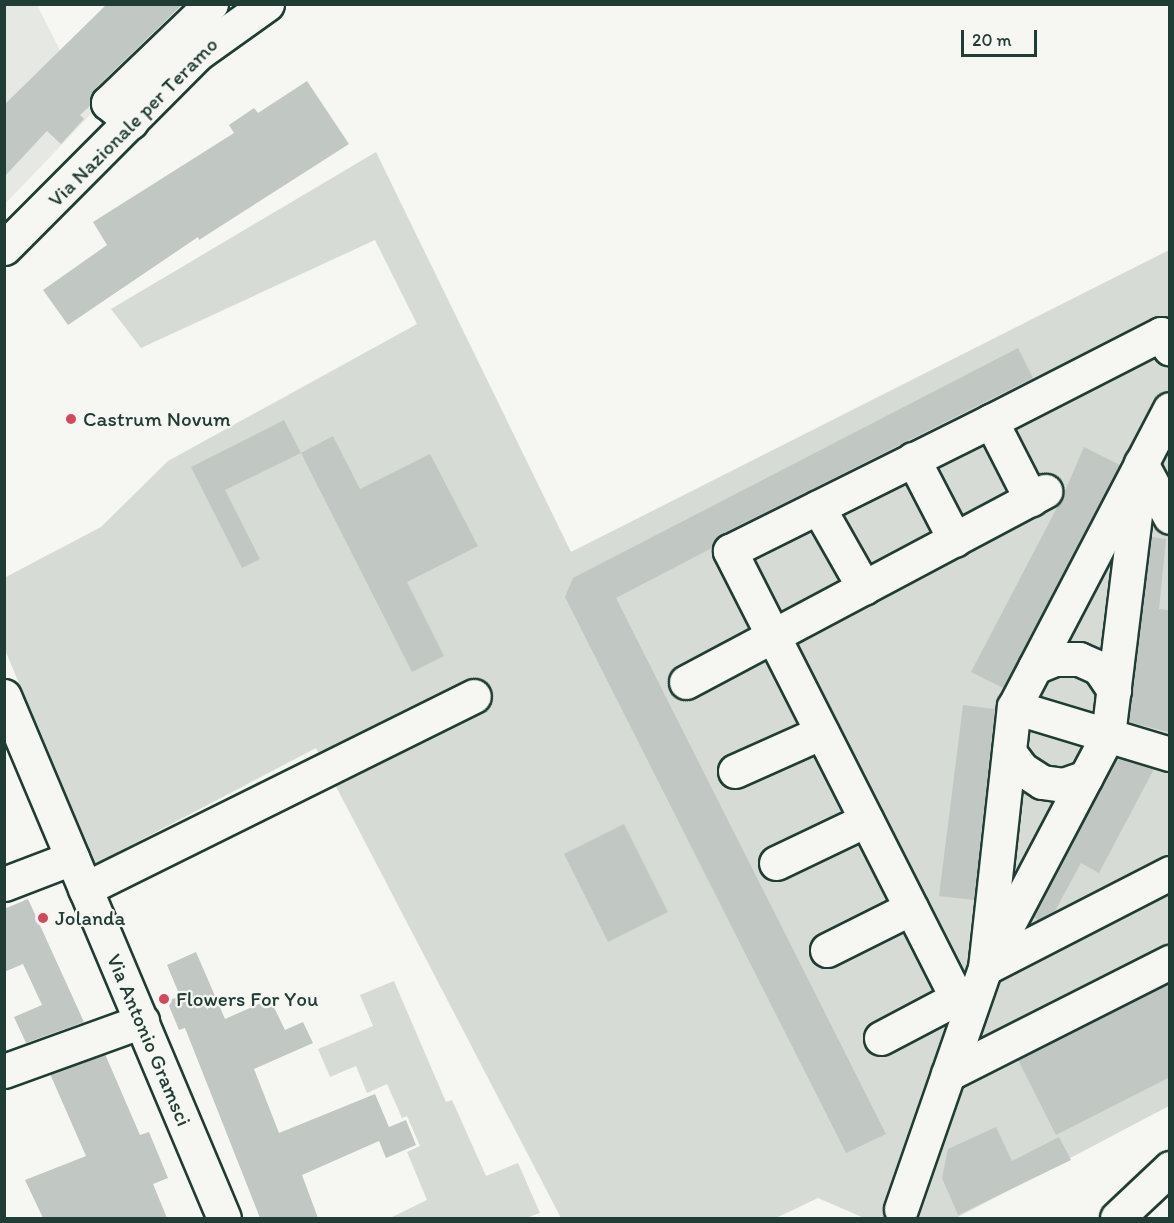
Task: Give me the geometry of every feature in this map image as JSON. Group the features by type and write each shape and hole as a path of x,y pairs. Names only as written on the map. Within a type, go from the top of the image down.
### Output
{"street":[{"path":"130,122 108,103 211,4"},
{"name":"Via Nazionale per Teramo","path":"4,248 197,54 267,4"},
{"path":"962,1008 730,551 1161,334 1170,349"},
{"path":"985,968 1014,707 1170,409"},
{"path":"686,682 1038,495 991,421"},
{"path":"913,459 955,540"},
{"path":"1141,463 1170,517"},
{"path":"901,1209 948,1074 962,1008 1108,735 1141,463"},
{"path":"818,507 864,588"},
{"path":"1035,668 1055,659 1079,659 1099,668 1114,690"},
{"name":"Via Antonio Gramsci","path":"4,696 224,1218"},
{"path":"85,889 474,696"},
{"path":"1014,707 1170,754"},
{"path":"735,771 822,732"},
{"path":"1009,752 1022,769 1042,782 1063,785 1086,777"},
{"path":"776,863 866,819"},
{"path":"4,884 72,858"},
{"path":"985,968 1170,873"},
{"path":"827,950 911,908"},
{"path":"948,1074 1170,962"},
{"path":"881,1038 962,1008"},
{"path":"4,1071 142,1021"},
{"path":"1117,1218 1170,1168"}],"shaded area":[{"path":"5,5 37,5 92,113 5,204"},
{"path":"376,152 571,552 1169,250 1169,1106 956,1218 864,1218 818,1198 776,1218 561,1218 316,748 95,864 5,650 4,578 101,527 168,461 417,324 375,240 141,348 111,309"},
{"path":"394,981 446,1102 452,1100 486,1176 518,1163 540,1213 526,1218 390,1218 427,1200 407,1152 420,1146 407,1116 402,1118 387,1084 367,1093 356,1066 330,1077 318,1049 373,1026 360,995"}],"building":[{"path":"107,4 183,4 95,89 90,106 80,115 84,119 61,144 47,131 4,177 4,105"},
{"path":"307,81 349,144 199,240 198,237 68,325 43,290 107,245 93,222 234,133 229,125 254,108 258,113"},
{"path":"1018,348 1033,378 722,534 712,548 616,598 886,1134 846,1153 565,597 573,578"},
{"path":"284,420 301,453 225,490 260,559 242,568 191,467"},
{"path":"333,436 360,489 430,454 478,546 407,582 444,656 412,672 301,453"},
{"path":"1084,447 1120,465 1003,688 971,672 1061,500"},
{"path":"1151,537 1166,539 1159,609 1170,610 1168,732 1129,722"},
{"path":"963,705 995,709 974,900 939,896"},
{"path":"1117,758 1154,769 1099,873 1081,863 1055,911 1038,920 1033,917"},
{"path":"624,824 668,912 608,942 564,854"},
{"path":"28,899 84,1022 26,1043 14,1017 42,1005 23,964 4,972 4,909"},
{"path":"196,952 225,1019 270,999 285,1030 303,1022 313,1043 254,1069 279,1133 375,1094 389,1127 406,1120 416,1145 386,1158 379,1141 302,1175 318,1218 260,1218 185,1028 179,1030 167,1001 180,996 167,965"},
{"path":"1170,984 1170,1077 1056,1135 1018,1060"},
{"path":"105,1054 140,1135 149,1132 168,1178 153,1184 167,1218 43,1218 25,1180 86,1156 50,1074"},
{"path":"996,1127 1012,1161 1059,1137 1071,1160 958,1215 942,1178 948,1149"}],"place":[{"name":"Castrum Novum","path":"71,419"},
{"name":"Jolanda","path":"43,918"},
{"name":"Flowers For You","path":"164,999"}]}
